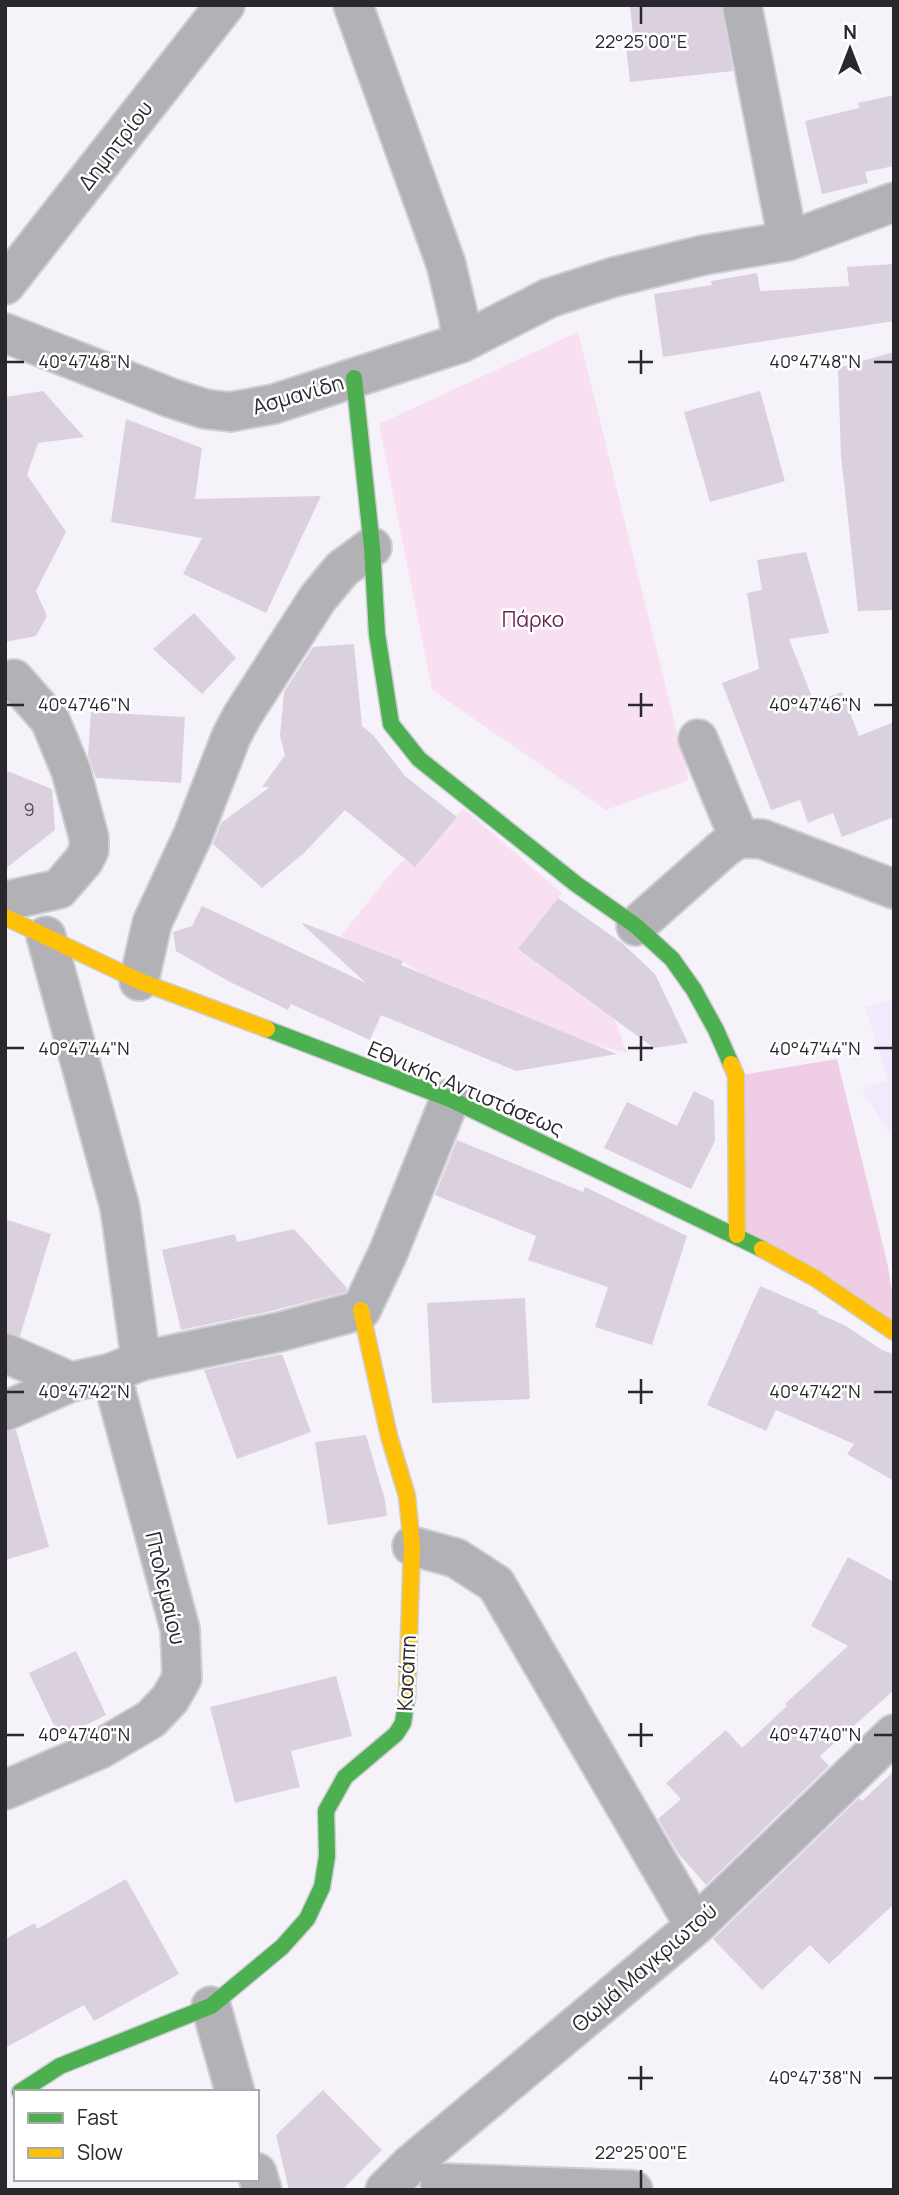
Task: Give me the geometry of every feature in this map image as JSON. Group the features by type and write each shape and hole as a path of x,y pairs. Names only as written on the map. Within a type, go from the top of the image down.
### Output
{"street":[{"name":"Δημητρίου","path":"5,285 225,5"},
{"path":"353,5 446,264 459,318 461,343"},
{"path":"742,5 788,241"},
{"name":"Ασμανίδη","path":"5,332 171,398 205,409 230,412 274,404 461,343 549,298 588,285 704,255 788,241 894,202"},
{"path":"354,379 372,547 376,634 391,724 419,759 576,884 636,926 672,959 694,990 716,1030 736,1076 737,1235"},
{"path":"139,981 152,923 193,835 231,737 242,716 318,598 342,569 372,547"},
{"path":"5,901 59,889 85,860 89,850 85,818 71,771 50,720 13,679"},
{"path":"698,739 739,838"},
{"path":"636,926 724,848 739,838 762,839 894,889"},
{"name":"Εθνικής Αντιστάσεως","path":"5,917 139,981 450,1100 737,1235 815,1278 894,1332"},
{"name":"Πτολεμαίου","path":"5,1790 100,1749 151,1719 170,1699 182,1678 180,1629 126,1367 120,1208 46,936"},
{"path":"5,1411 71,1382 362,1310 450,1100"},
{"name":"Κασάπη","path":"23,2090 60,2066 211,2006 275,1953 307,1919 322,1887 327,1856 326,1811 345,1777 382,1748 403,1723 407,1706 412,1546 407,1496 389,1436 362,1310"},
{"path":"5,1353 71,1382"},
{"path":"412,1546 456,1558 496,1584 695,1926"},
{"name":"Θωμά Μαγκριωτού","path":"420,2182 695,1926 894,1734"},
{"path":"211,2006 234,2090"},
{"path":"420,2182 633,2190"}],"shaded area":[{"path":"894,999 894,1141 862,1089 888,1080 865,1007"},
{"path":"837,1059 887,1262 894,1303 894,1332 737,1235 736,1076"}],"green space":[{"name":"Πάρκο","path":"578,332 689,780 606,810 432,690 379,424"},
{"path":"464,809 562,893 518,949 615,1020 627,1053 592,1044 421,973 403,961 340,937 396,867"}],"building":[{"path":"630,5 721,5 733,71 630,82 625,37 633,37"},
{"path":"894,95 894,166 865,172 868,183 822,194 805,121 859,108 858,103"},
{"path":"894,264 894,321 663,357 654,294 712,285 711,281 757,273 760,291 849,286 847,267"},
{"path":"894,352 894,610 858,611 841,455 838,368"},
{"path":"43,391 84,437 38,443 27,475 66,532 36,591 47,616 36,636 5,642 5,397"},
{"path":"760,391 785,481 710,502 684,412"},
{"path":"126,419 202,448 195,499 321,496 266,613 183,574 202,538 111,522"},
{"path":"806,552 829,633 789,639 814,702 842,692 859,736 894,722 894,817 842,837 833,813 808,823 800,800 771,810 722,683 759,669 747,593 762,590 757,560"},
{"path":"194,613 236,658 202,694 153,649"},
{"path":"354,644 362,726 373,735 405,776 457,817 415,867 345,810 304,853 262,888 213,844 221,823 270,787 262,787 285,755 280,736 284,692 313,647"},
{"path":"91,712 185,717 181,783 96,778 88,755"},
{"path":"5,770 52,789 55,830 5,869"},
{"path":"558,898 622,943 655,974 688,1043 654,1048 518,949"},
{"path":"202,906 366,983 303,923 403,961 401,965 617,1054 516,1071 381,1015 370,1040 291,1004 288,1010 228,981 176,951 173,932 192,926"},
{"path":"694,1091 714,1101 715,1141 691,1189 604,1148 627,1102 677,1126"},
{"path":"457,1140 583,1192 585,1187 687,1236 652,1345 595,1327 608,1287 528,1260 536,1236 435,1195"},
{"path":"5,1219 51,1234 20,1336 5,1332"},
{"path":"294,1229 347,1288 346,1292 181,1330 162,1250 235,1234 237,1242"},
{"path":"760,1286 818,1311 817,1313 846,1326 882,1350 894,1354 894,1481 847,1454 854,1444 776,1410 766,1431 707,1405"},
{"path":"525,1298 530,1399 432,1403 427,1303"},
{"path":"282,1354 311,1432 237,1459 204,1370"},
{"path":"16,1430 49,1547 5,1560 5,1432"},
{"path":"366,1435 387,1516 328,1525 315,1442"},
{"path":"848,1557 894,1582 894,1690 820,1756 829,1766 706,1885 678,1853 658,1819 681,1799 666,1783 726,1730 742,1748 848,1646 811,1626"},
{"path":"76,1651 106,1715 60,1738 29,1673"},
{"path":"336,1676 352,1736 291,1751 300,1787 235,1803 210,1707"},
{"path":"894,1771 894,1904 829,1964 810,1945 762,1990 713,1939 859,1798 862,1801"},
{"path":"126,1879 179,1974 94,2021 84,2005 5,2048 5,1939 35,1923 37,1929"},
{"path":"323,2090 382,2150 342,2190 289,2190 276,2135"}],"traffic: fast":[{"path":"354,378 372,547 377,634 391,724 419,759 576,884 636,926 672,959 694,990 731,1064"},
{"path":"267,1029 450,1099 762,1249"},
{"path":"23,2090 60,2066 211,2006 282,1947 307,1919 322,1887 327,1856 326,1811 345,1777 396,1734 403,1723 407,1696"}],"traffic: slow":[{"path":"5,917 139,981 267,1029"},
{"path":"731,1064 736,1076 737,1235"},
{"path":"762,1249 815,1278 894,1332"},
{"path":"361,1310 389,1436 407,1496 412,1546 407,1696"}]}
